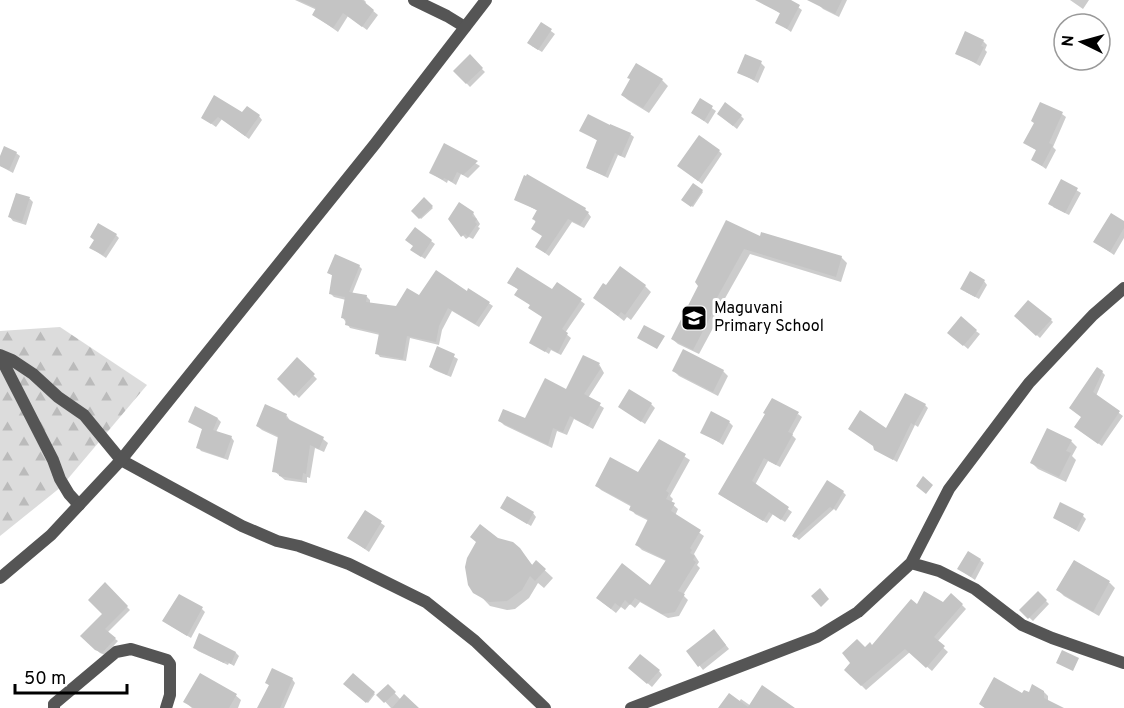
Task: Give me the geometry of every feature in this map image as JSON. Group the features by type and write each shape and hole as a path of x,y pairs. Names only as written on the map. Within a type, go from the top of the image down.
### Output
{"street":[{"path":"414,0 465,27"},
{"path":"0,578 51,535 121,460 368,153 486,0"},
{"path":"631,708 817,637 858,612 911,563 949,489 1029,383 1093,315 1124,288"},
{"path":"0,355 33,374 58,397 84,415 121,460 242,526 277,541 299,546 349,564 426,603 475,641 545,708"},
{"path":"0,362 5,366 53,460 60,479 79,505"},
{"path":"911,563 939,571 975,589 1022,625 1080,649 1124,663"},
{"path":"54,708 54,704 116,652 131,649 167,660 170,664 170,695 166,708"}],"green space":[{"path":"60,327 147,385 61,487 0,536 0,331"}],"building":[{"path":"298,0 362,0 374,10 362,27 343,13 333,28 312,15 316,8"},
{"path":"755,0 791,0 800,5 787,29 775,23 780,13"},
{"path":"807,0 842,0 835,14"},
{"path":"541,22 552,29 538,50 527,43"},
{"path":"965,31 984,40 981,46 984,47 976,63 955,54"},
{"path":"470,54 483,68 466,84 453,71"},
{"path":"745,54 762,61 754,80 737,73"},
{"path":"636,63 663,79 643,108 621,95"},
{"path":"214,95 242,112 247,106 260,115 245,136 218,117 211,124 201,118"},
{"path":"700,98 713,106 704,121 691,113"},
{"path":"725,102 742,115 733,126 717,114"},
{"path":"1040,102 1063,112 1049,143 1053,145 1042,166 1031,160 1036,150 1023,143 1034,123 1031,121"},
{"path":"588,114 631,133 621,156 615,153 605,176 586,168 597,140 579,131"},
{"path":"699,135 720,150 698,181 677,166"},
{"path":"444,143 478,161 463,175 457,172 452,182 429,173"},
{"path":"4,146 17,152 9,170 0,166 0,156"},
{"path":"527,174 586,208 585,210 589,212 580,225 568,219 545,253 535,247 542,236 531,229 536,221 532,219 537,210 514,200 524,175"},
{"path":"1061,179 1078,188 1065,213 1048,204"},
{"path":"693,183 703,190 691,207 681,200"},
{"path":"16,193 30,197 22,222 8,217"},
{"path":"424,197 433,206 419,219 411,211"},
{"path":"459,202 474,212 472,216 477,219 475,222 477,224 468,237 465,234 461,237 448,219"},
{"path":"1111,213 1124,221 1124,228 1110,252 1093,242"},
{"path":"726,220 760,236 761,232 842,256 836,277 744,249 714,303 714,310 693,350 671,339 698,286 695,282"},
{"path":"98,223 117,234 103,255 89,248 94,240 90,237"},
{"path":"415,227 432,240 421,257 410,250 413,246 405,240"},
{"path":"335,254 360,265 349,292 367,295 366,302 396,306 407,288 419,295 436,270 467,291 468,288 490,302 475,324 448,308 439,326 436,342 407,336 403,359 375,354 379,333 345,325 346,319 341,318 345,297 329,294 332,275 327,273"},
{"path":"620,266 646,285 625,315 621,312 618,316 593,298 603,283 606,285"},
{"path":"517,267 552,289 557,282 582,299 562,329 568,333 558,353 548,347 545,352 529,343 542,317 528,308 530,305 514,295 518,289 507,283"},
{"path":"970,271 985,280 975,297 960,289"},
{"path":"1028,300 1052,319 1036,336 1014,316"},
{"path":"961,316 977,330 963,346 947,333"},
{"path":"644,325 665,336 657,349 637,338"},
{"path":"437,346 455,354 447,375 429,367"},
{"path":"683,349 724,370 713,392 672,371"},
{"path":"583,355 600,363 598,366 601,368 584,394 601,403 588,426 570,416 563,432 553,428 548,445 498,421 503,409 525,418 545,378 566,389"},
{"path":"297,357 315,374 294,396 277,379"},
{"path":"1097,367 1103,371 1093,392 1120,411 1098,444 1074,427 1081,417 1069,408"},
{"path":"629,389 652,403 641,422 618,407"},
{"path":"905,393 926,404 914,425 911,423 893,460 874,450 873,446 848,429 860,410 886,428"},
{"path":"772,398 799,412 788,432 793,434 776,465 764,458 752,481 789,507 781,520 769,512 763,521 718,494"},
{"path":"265,404 287,414 286,418 324,437 319,449 310,445 306,474 303,473 302,480 279,476 279,473 272,472 278,436 256,426"},
{"path":"195,406 218,418 213,430 232,436 224,458 196,448 202,429 188,422"},
{"path":"711,411 730,421 719,442 700,433"},
{"path":"1047,428 1072,440 1066,451 1071,453 1059,477 1030,463"},
{"path":"659,439 686,454 666,491 669,493 666,499 675,503 671,511 701,530 690,548 692,550 690,553 695,556 693,560 696,562 678,591 685,594 675,612 662,614 635,598 630,605 625,600 620,607 615,603 611,609 596,598 622,563 650,585 666,560 635,545 648,519 629,510 631,505 595,486 610,457 638,472"},
{"path":"923,476 933,485 926,494 916,486"},
{"path":"827,480 844,491 833,509 830,507 795,538 792,536"},
{"path":"507,496 534,512 527,524 500,508"},
{"path":"1060,502 1084,514 1076,530 1053,518"},
{"path":"365,510 382,521 365,549 347,538"},
{"path":"480,524 498,538 513,542 532,565 536,560 546,569 535,581 530,576 522,590 507,601 489,602 473,593 468,585 465,567 476,542 470,537"},
{"path":"968,551 981,559 971,577 957,569"},
{"path":"1074,560 1110,581 1093,612 1056,590"},
{"path":"105,582 128,606 105,629 116,638 102,653 95,650 80,636 102,614 88,600"},
{"path":"820,588 829,599 821,607 811,596"},
{"path":"924,591 943,602 951,593 963,604 934,637 945,646 926,668 905,649 861,686 844,670 850,663 842,653 857,639 865,647 870,642 872,645 911,599 917,604"},
{"path":"1038,591 1047,600 1028,619 1019,610"},
{"path":"179,594 203,607 187,636 162,621"},
{"path":"714,629 726,645 698,667 686,651"},
{"path":"199,633 236,652 231,664 193,648"},
{"path":"1062,650 1079,658 1073,671 1056,663"},
{"path":"640,654 660,670 647,684 628,668"},
{"path":"272,668 293,678 280,708 257,708 269,685 265,683"},
{"path":"200,673 237,694 229,708 194,708 183,702"},
{"path":"353,673 375,692 366,703 343,684"},
{"path":"994,677 1022,693 1024,690 1029,692 1032,684 1044,691 1044,698 1064,708 985,708 979,704"},
{"path":"388,684 396,692 384,703 376,695"},
{"path":"762,685 795,708 718,708 729,693 748,707"},
{"path":"404,694 419,708 392,708"}],"place":[{"name":"Maguvani Primary School","path":"694,318"}]}
